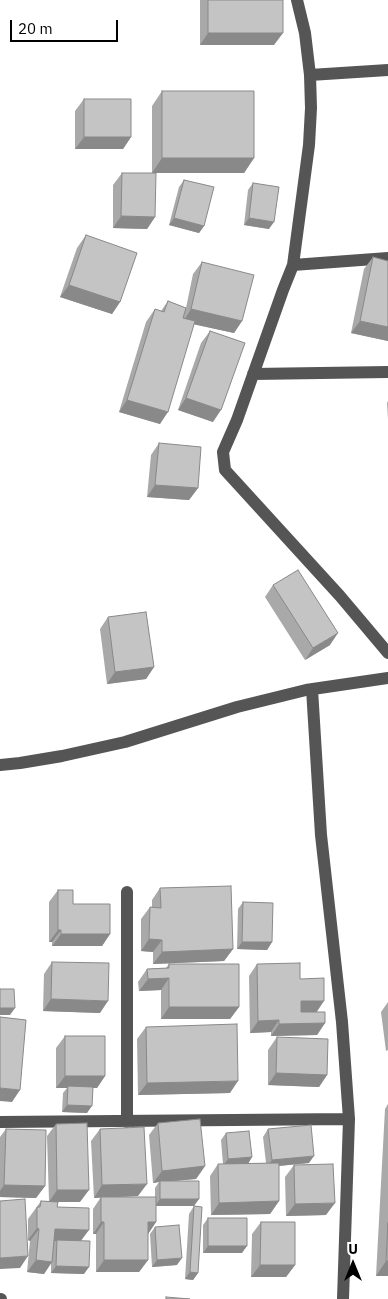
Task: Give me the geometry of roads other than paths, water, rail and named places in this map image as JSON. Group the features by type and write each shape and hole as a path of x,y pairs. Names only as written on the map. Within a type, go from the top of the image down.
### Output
{"street":[{"path":"297,0 305,33 310,75 311,108 310,145 293,265 237,420 223,452 226,470 340,596 388,653"},
{"path":"310,75 388,70"},
{"path":"293,265 388,258"},
{"path":"254,374 388,372"},
{"path":"0,764 20,763 62,756 125,742 237,707 312,688 388,678"},
{"path":"312,688 321,835 342,1022 349,1119 343,1299"},
{"path":"127,892 127,1122"},
{"path":"0,1122 349,1119"}]}
